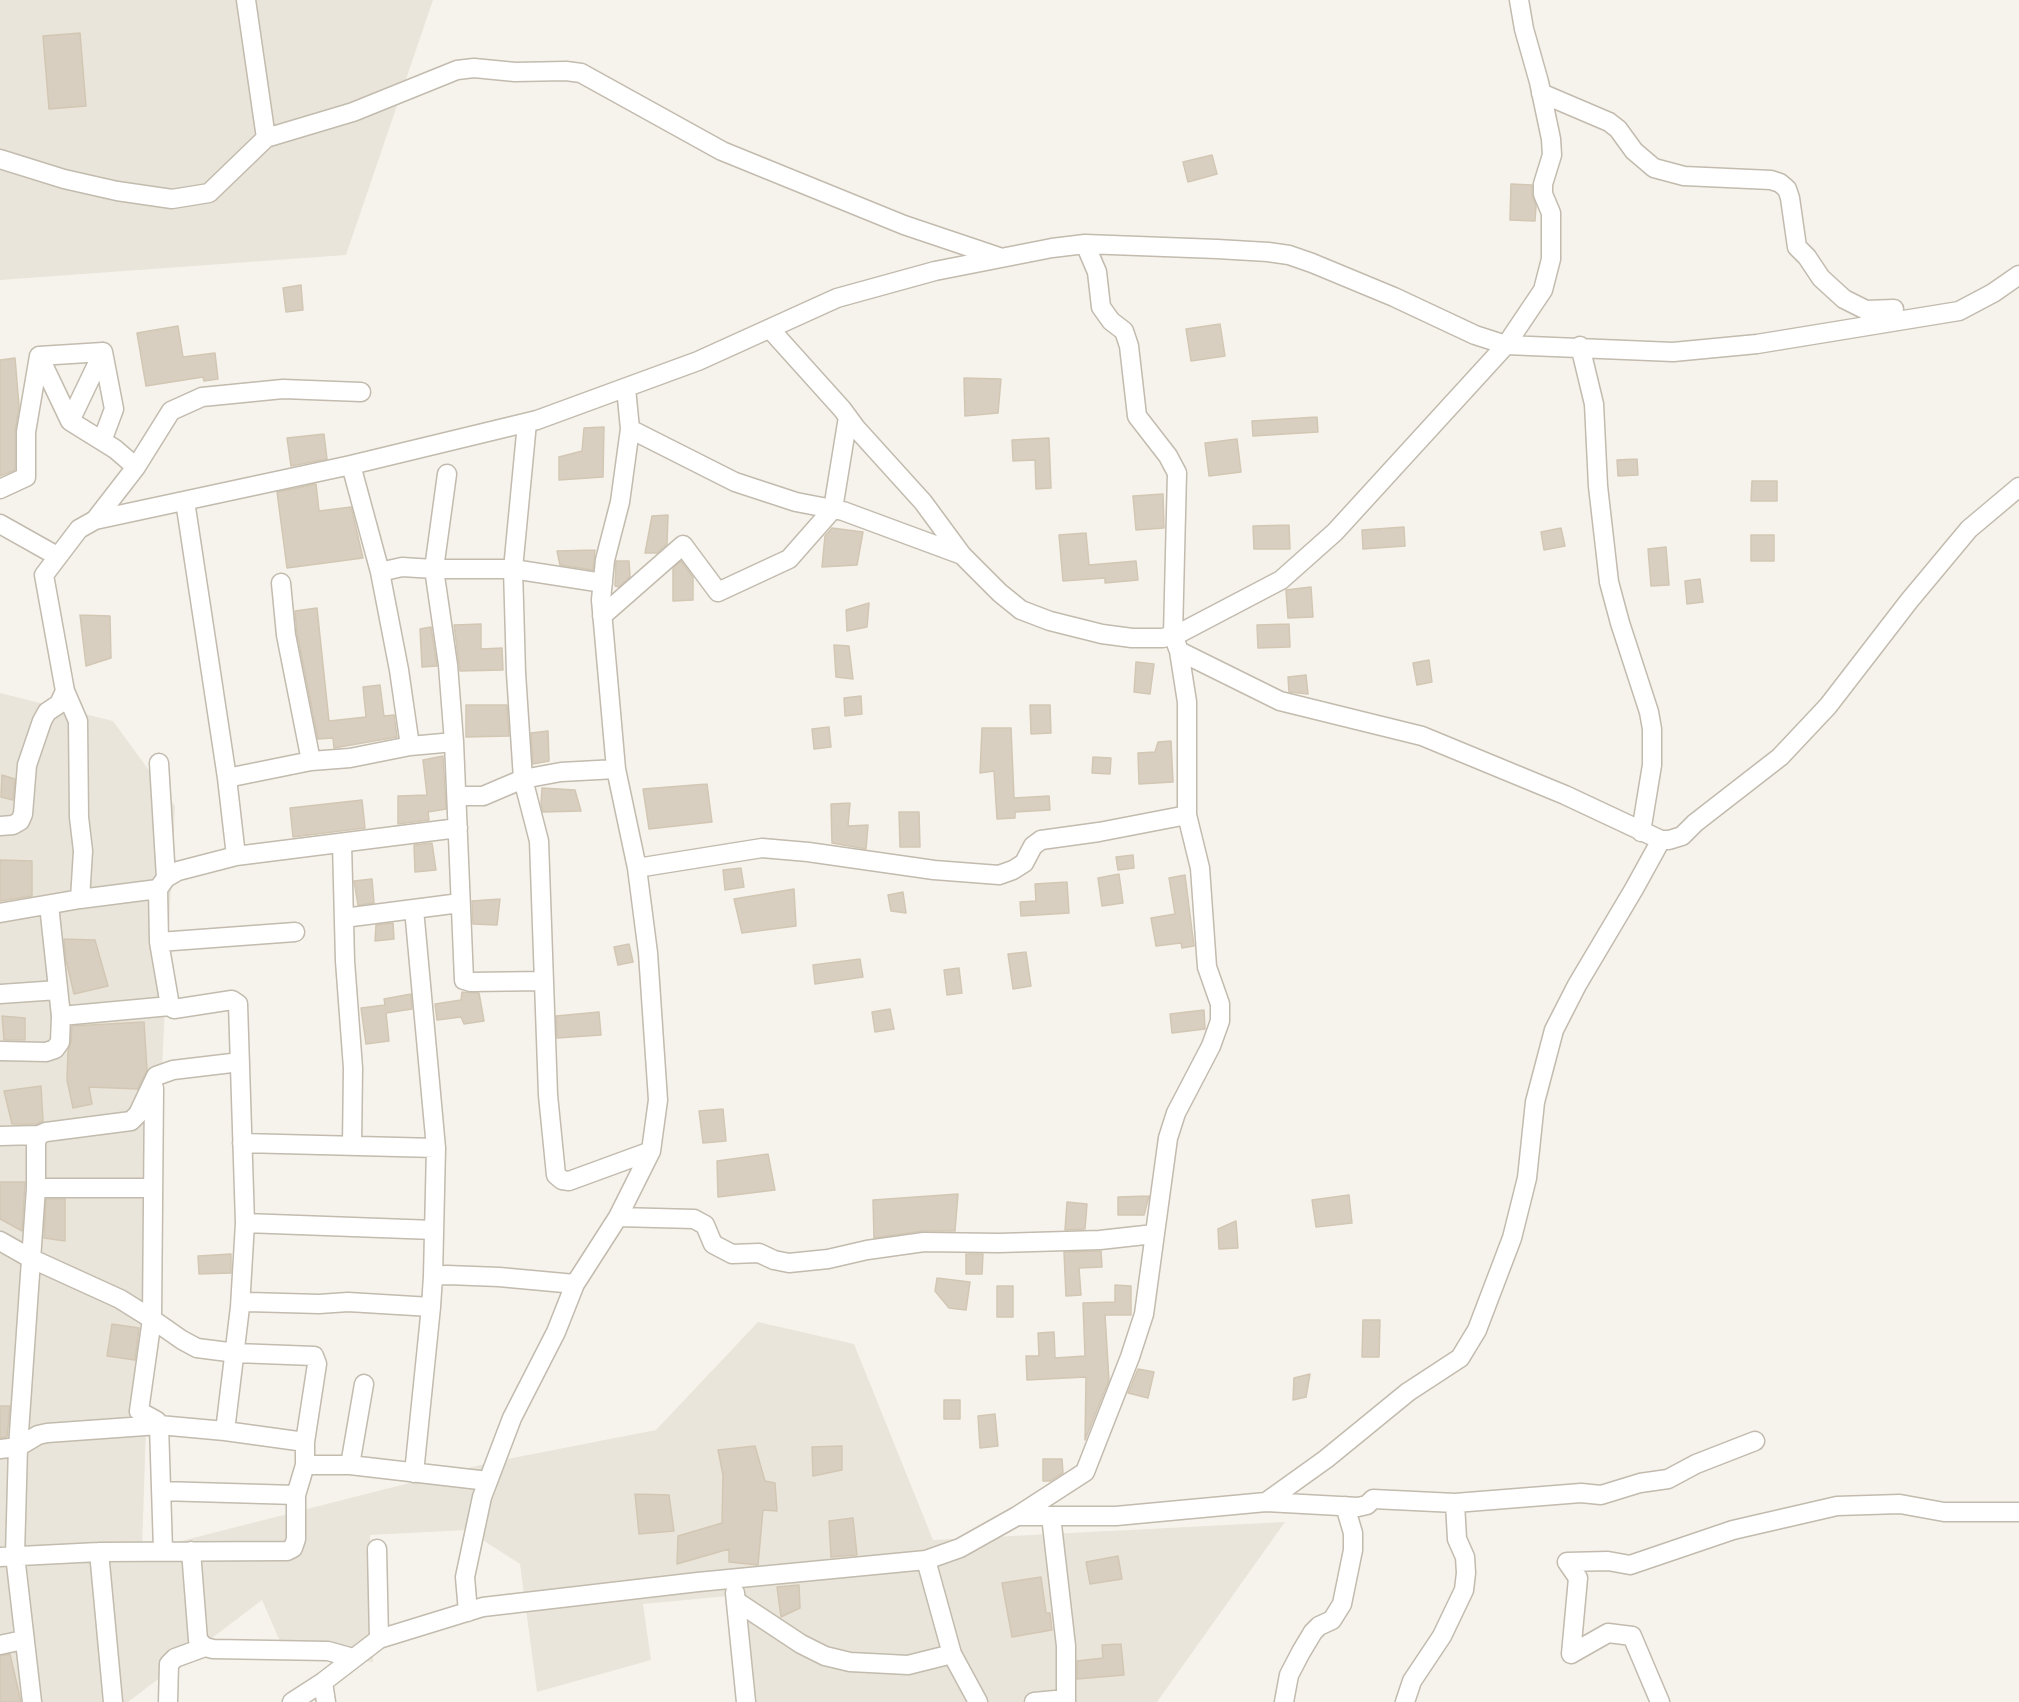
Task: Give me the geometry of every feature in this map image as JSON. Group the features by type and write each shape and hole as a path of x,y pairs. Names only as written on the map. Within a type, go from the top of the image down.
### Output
{"street":[{"path":"246,0 266,138"},
{"path":"1176,643 1180,633 1281,580 1335,532 1506,345 1543,290 1551,259 1551,213 1543,194 1552,155 1542,93 1524,29 1519,0"},
{"path":"0,159 64,179 117,191 172,199 209,193 266,138 353,112 457,70 474,68 514,72 566,71 581,73 722,151 903,225 1001,258"},
{"path":"1542,93 1609,122 1618,129 1634,151 1654,168 1684,176 1771,180 1780,183 1787,189 1790,198 1797,247 1808,257 1821,278 1844,299 1866,310 1894,309"},
{"path":"292,1702 323,1682 379,1639 483,1606 733,1578 926,1560 960,1548 1017,1516 1085,1472 1130,1357 1144,1314 1154,1234 1165,1174 1168,1138 1176,1113 1211,1046 1220,1021 1220,1004 1208,967 1200,868 1187,815 1186,702 1176,643 1177,473 1168,456 1137,416 1129,346 1124,331 1111,321 1101,307 1097,272 1085,244"},
{"path":"95,519 351,465 527,423 698,361 837,298 935,271 1052,248 1085,244 1217,249 1289,255 1394,297 1475,335 1506,345 1673,351 1757,344 1959,311 1993,293 2019,275"},
{"path":"770,329 923,502 962,555 1000,593 1021,610 1050,621 1102,634 1132,638 1163,638 1280,701 1422,736 1565,795 1660,840 1682,836 1695,823 1780,757 1828,706 1969,529 2019,487"},
{"path":"1580,346 1594,404 1598,486 1609,582 1649,712 1652,729 1652,765 1641,832"},
{"path":"39,356 103,352"},
{"path":"70,421 103,352"},
{"path":"102,441 114,409 103,352"},
{"path":"39,356 70,421 115,449 136,467"},
{"path":"0,489 26,477 26,432 39,356"},
{"path":"468,1612 465,1577 482,1497 512,1418 556,1332 575,1284 618,1217 651,1151 658,1100 648,953 637,868 616,769 601,600 604,560 620,502 630,429 626,388"},
{"path":"80,899 83,851 79,817 78,721 65,691 44,575 79,529 95,519 136,467 171,411 202,397 283,390 361,392"},
{"path":"602,616 683,545 718,592 789,559 833,509 848,417"},
{"path":"527,423 513,569 523,779 538,841 548,1095 556,1175 562,1180 569,1181 651,1151"},
{"path":"630,429 735,482 796,502 833,509 962,555"},
{"path":"351,465 380,572 399,670 410,746"},
{"path":"447,474 434,569 448,665 454,741 464,981 543,981"},
{"path":"185,501 227,778 236,856"},
{"path":"0,524 57,556"},
{"path":"380,572 402,567 513,569 603,583"},
{"path":"281,583 286,635 311,761"},
{"path":"0,826 13,825 21,821 27,765 42,721 47,712 59,704 65,691"},
{"path":"227,778 311,761 350,758 410,746 454,741"},
{"path":"159,763 162,884 159,942 171,1006"},
{"path":"457,796 483,796 523,779 561,772 616,769"},
{"path":"637,868 762,848 808,852 934,870 999,875 1024,863 1033,846 1041,840 1099,832 1187,815"},
{"path":"0,913 162,884 178,871 236,856 458,828"},
{"path":"1266,1502 1326,1459 1408,1392 1460,1358 1477,1330 1512,1238 1527,1178 1535,1102 1554,1030 1577,985 1660,840"},
{"path":"342,843 352,1068 352,1146"},
{"path":"344,918 460,903"},
{"path":"0,1051 46,1052 55,1048 60,1042 61,1016 49,905"},
{"path":"414,909 436,1148 434,1276 414,1473"},
{"path":"159,942 295,932"},
{"path":"0,994 58,990"},
{"path":"61,1016 171,1006 174,1009 232,1000 238,1004 245,1223 236,1353 225,1431"},
{"path":"0,1136 39,1135 45,1132 131,1121 138,1114 156,1076 173,1070 240,1062"},
{"path":"154,1080 152,1319 139,1411 158,1421 159,1425 163,1550"},
{"path":"32,1702 7,1556 9,1448 30,1258 36,1188 36,1142 39,1135"},
{"path":"242,1143 436,1148"},
{"path":"36,1188 153,1188"},
{"path":"618,1217 694,1219 705,1225 713,1244 732,1254 759,1253 774,1260 789,1263 828,1259 867,1250 924,1242 999,1243 1100,1240 1154,1234"},
{"path":"245,1223 434,1230"},
{"path":"0,1241 30,1258 120,1299 197,1348 236,1353 314,1356 317,1364 305,1442 305,1465 296,1495 296,1539 293,1548 287,1551 163,1550 7,1556"},
{"path":"434,1276 499,1277 575,1284"},
{"path":"240,1307 248,1302 319,1304 348,1302 431,1306"},
{"path":"350,1465 364,1384"},
{"path":"9,1448 47,1433 159,1425 305,1442"},
{"path":"1017,1516 1116,1516 1266,1502 1358,1507 1367,1505 1373,1499 1455,1503 1581,1493 1601,1495 1640,1483 1668,1479 1696,1464 1755,1441"},
{"path":"305,1465 350,1465 488,1481"},
{"path":"161,1491 296,1495"},
{"path":"1405,1702 1412,1681 1442,1636 1464,1590 1465,1557 1457,1539 1455,1503"},
{"path":"1660,1702 1632,1636 1608,1633 1571,1654 1578,1578 1568,1562 1608,1562 1630,1565 1733,1530 1837,1506 1900,1504 1944,1512 2019,1512"},
{"path":"1284,1702 1289,1675 1300,1652 1312,1632 1332,1620 1342,1604 1353,1550 1353,1533 1345,1506"},
{"path":"1034,1702 1066,1700 1066,1646 1051,1516"},
{"path":"377,1549 379,1639"},
{"path":"191,1551 198,1640 205,1647 328,1651 353,1658"},
{"path":"99,1552 113,1702"},
{"path":"926,1560 952,1654 978,1702"},
{"path":"733,1578 746,1702"},
{"path":"736,1600 801,1644 825,1656 850,1662 908,1665 952,1654"},
{"path":"0,1645 23,1640"},
{"path":"168,1702 169,1664 175,1658 205,1647"},
{"path":"323,1682 326,1702"}],"shaded area":[{"path":"0,0 433,0 346,255 0,280"},
{"path":"0,693 113,721 175,806 149,1329 142,1551 492,1462 656,1430 758,1322 854,1344 933,1540 1285,1522 1157,1702 744,1702 728,1596 643,1604 651,1660 537,1692 520,1564 467,1530 370,1535 373,1662 285,1653 262,1600 128,1702 0,1702"}],"building":[{"path":"80,33 86,106 49,109 43,36"},
{"path":"1212,155 1217,174 1188,182 1183,162"},
{"path":"1511,184 1532,185 1536,206 1535,221 1510,220"},
{"path":"301,285 303,310 286,312 283,288"},
{"path":"1220,324 1225,356 1191,361 1186,329"},
{"path":"178,326 183,357 215,353 218,379 204,381 203,377 146,386 137,333"},
{"path":"15,358 19,406 15,432 15,470 0,476 0,360"},
{"path":"964,378 1001,379 998,413 965,416"},
{"path":"1317,417 1318,432 1253,436 1252,421"},
{"path":"604,427 603,477 559,480 559,457 582,451 584,428"},
{"path":"324,434 327,459 291,466 287,438"},
{"path":"1049,438 1051,488 1036,489 1035,460 1013,461 1012,440"},
{"path":"1237,439 1241,472 1209,476 1205,443"},
{"path":"1637,459 1638,475 1618,476 1617,460"},
{"path":"1752,481 1777,481 1777,501 1751,501"},
{"path":"316,484 319,511 351,507 363,558 287,568 277,492"},
{"path":"1163,494 1164,528 1136,530 1133,496"},
{"path":"668,515 667,544 657,553 645,553 652,516"},
{"path":"1289,525 1290,549 1254,549 1253,526"},
{"path":"1404,527 1405,546 1363,549 1362,530"},
{"path":"832,528 863,532 857,565 822,567 825,536"},
{"path":"1561,528 1565,546 1544,550 1541,532"},
{"path":"1086,533 1089,565 1136,561 1138,580 1105,583 1105,578 1063,581 1059,535"},
{"path":"1751,535 1774,535 1774,561 1751,561"},
{"path":"1666,547 1669,585 1651,586 1648,549"},
{"path":"595,550 593,570 560,565 557,551"},
{"path":"616,561 629,561 630,577 619,587 615,586"},
{"path":"681,561 693,577 693,600 673,601 673,568"},
{"path":"1700,579 1703,602 1687,604 1685,581"},
{"path":"1311,587 1313,617 1288,618 1286,590"},
{"path":"869,603 867,627 847,631 846,610"},
{"path":"317,608 329,721 366,717 363,687 380,685 384,716 394,715 397,737 334,748 333,738 318,739 297,633 295,611"},
{"path":"80,615 110,616 111,658 86,666"},
{"path":"481,624 481,649 502,648 503,670 460,671 454,625"},
{"path":"1289,624 1290,647 1258,648 1257,625"},
{"path":"431,627 437,666 422,667 420,629"},
{"path":"834,645 849,646 853,679 836,677"},
{"path":"1429,660 1432,682 1417,685 1413,663"},
{"path":"1136,662 1154,664 1150,694 1134,692"},
{"path":"1306,675 1308,694 1289,692 1288,677"},
{"path":"861,696 862,714 845,716 844,698"},
{"path":"466,705 507,705 509,736 466,737"},
{"path":"1030,705 1050,705 1051,733 1031,734"},
{"path":"829,727 831,747 814,749 812,729"},
{"path":"982,728 1011,728 1014,798 1049,796 1050,810 1015,812 1015,818 997,819 994,771 980,773"},
{"path":"548,731 549,761 533,764 531,733"},
{"path":"1171,741 1173,782 1139,784 1138,753 1155,752 1158,742"},
{"path":"443,756 446,809 428,812 429,820 398,824 398,796 427,795 423,760"},
{"path":"1093,757 1111,758 1110,774 1092,773"},
{"path":"2,775 15,779 13,800 1,797"},
{"path":"707,784 712,822 649,829 643,789"},
{"path":"542,788 575,790 581,811 543,812"},
{"path":"362,800 365,828 293,837 290,808"},
{"path":"850,803 848,826 868,825 866,849 832,843 831,804"},
{"path":"899,812 919,812 920,847 900,847"},
{"path":"432,843 436,870 415,872 414,845"},
{"path":"1133,855 1134,868 1118,870 1116,857"},
{"path":"0,860 32,861 32,896 0,901"},
{"path":"741,868 744,887 725,890 723,870"},
{"path":"1119,874 1123,903 1102,906 1098,878"},
{"path":"1185,875 1194,946 1182,948 1181,943 1156,946 1151,918 1175,914 1169,878"},
{"path":"372,879 374,903 358,905 354,881"},
{"path":"1067,882 1069,913 1021,916 1020,902 1036,901 1035,884"},
{"path":"794,889 796,926 742,933 734,899"},
{"path":"903,892 906,913 891,911 888,895"},
{"path":"500,899 497,925 473,924 472,901"},
{"path":"393,923 394,939 375,941 376,925"},
{"path":"64,939 95,940 108,986 74,994"},
{"path":"629,944 633,962 618,965 614,947"},
{"path":"1026,952 1031,986 1013,989 1008,954"},
{"path":"860,959 863,977 815,984 813,965"},
{"path":"959,968 962,993 947,995 944,970"},
{"path":"462,992 479,993 484,1021 464,1024 461,1017 437,1020 435,1004 461,1000"},
{"path":"411,994 412,1009 386,1013 389,1041 366,1044 361,1008 385,1005 384,999"},
{"path":"890,1009 894,1029 875,1032 872,1012"},
{"path":"1204,1010 1205,1029 1172,1033 1170,1014"},
{"path":"599,1012 601,1035 557,1038 556,1016"},
{"path":"2,1016 25,1018 25,1040 4,1040"},
{"path":"144,1022 147,1070 138,1089 89,1087 92,1104 73,1108 67,1080 72,1026"},
{"path":"41,1086 43,1121 37,1124 12,1124 4,1091"},
{"path":"723,1109 726,1141 703,1143 699,1111"},
{"path":"768,1154 775,1190 718,1197 717,1161"},
{"path":"0,1182 25,1182 22,1231 0,1219"},
{"path":"958,1194 955,1231 923,1231 874,1238 873,1200"},
{"path":"1349,1195 1352,1223 1316,1227 1312,1200"},
{"path":"1149,1196 1144,1215 1118,1215 1118,1197"},
{"path":"46,1199 65,1199 65,1241 44,1238"},
{"path":"1067,1202 1087,1204 1085,1229 1065,1230"},
{"path":"1236,1221 1238,1248 1219,1249 1218,1229"},
{"path":"1101,1251 1102,1267 1079,1268 1081,1295 1066,1296 1064,1252"},
{"path":"231,1254 231,1273 199,1274 198,1256"},
{"path":"966,1254 983,1254 982,1274 966,1274"},
{"path":"937,1278 970,1282 966,1310 949,1308 935,1291"},
{"path":"1115,1285 1131,1286 1131,1315 1105,1315 1109,1380 1085,1440 1086,1377 1027,1380 1026,1356 1039,1356 1038,1333 1054,1332 1055,1358 1085,1356 1083,1303 1115,1302"},
{"path":"997,1286 1013,1286 1013,1317 997,1317"},
{"path":"1363,1320 1380,1320 1379,1357 1362,1357"},
{"path":"112,1324 139,1328 135,1360 107,1356"},
{"path":"1138,1369 1154,1372 1148,1398 1128,1393"},
{"path":"1310,1374 1306,1397 1293,1400 1294,1378"},
{"path":"944,1400 960,1400 960,1419 944,1419"},
{"path":"0,1406 10,1406 7,1437 0,1438"},
{"path":"995,1414 998,1446 980,1448 978,1416"},
{"path":"755,1446 765,1481 775,1483 777,1511 763,1510 758,1565 729,1562 729,1549 677,1564 678,1536 722,1523 723,1475 718,1450"},
{"path":"842,1446 842,1470 813,1476 812,1447"},
{"path":"1043,1459 1062,1459 1063,1473 1050,1481 1043,1481"},
{"path":"635,1494 669,1495 674,1531 639,1534"},
{"path":"853,1518 857,1555 831,1557 829,1521"},
{"path":"1118,1556 1122,1579 1090,1584 1086,1562"},
{"path":"1041,1577 1046,1613 1050,1613 1052,1630 1012,1637 1002,1583"},
{"path":"799,1585 800,1608 781,1617 777,1587"},
{"path":"1121,1644 1124,1675 1077,1679 1077,1661 1103,1658 1102,1645"},
{"path":"10,1654 21,1702 0,1702 0,1656"}]}
